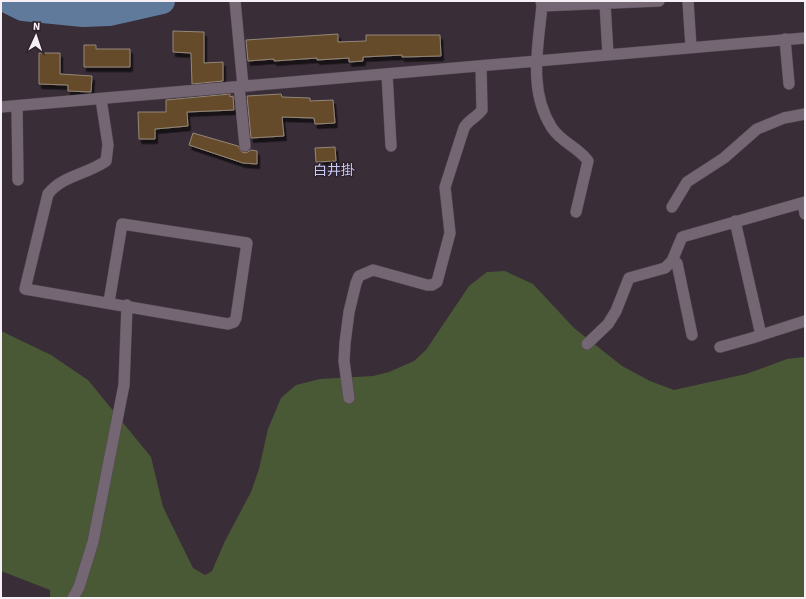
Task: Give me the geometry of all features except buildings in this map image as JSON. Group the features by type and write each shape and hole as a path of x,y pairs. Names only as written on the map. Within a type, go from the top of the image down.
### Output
{"street":[{"path":"235,1 245,146"},
{"path":"576,212 588,161 582,152 564,142 553,128 542,107 537,91 537,61 542,3 659,1"},
{"path":"688,1 691,47"},
{"path":"605,3 608,55"},
{"path":"1,107 805,38"},
{"path":"785,39 789,84"},
{"path":"349,398 344,361 345,343 349,312 359,276 373,270 427,285 432,285 437,282 450,233 445,187 464,128 467,122 479,114 482,110 481,66"},
{"path":"387,74 392,146"},
{"path":"101,99 108,145 106,162 65,179 54,186 48,194 25,289 109,302 228,324 234,322 248,243 122,224 109,302"},
{"path":"17,106 18,180"},
{"path":"672,207 687,182 724,158 757,129 784,118 805,114"},
{"path":"587,344 608,324 616,311 629,278 665,268 672,261 682,237 804,202 805,214"},
{"path":"736,221 761,335"},
{"path":"672,261 677,263 692,335"},
{"path":"73,598 79,587 93,542 124,385 127,306"},
{"path":"720,347 805,321"}],"green space":[{"path":"505,271 533,284 574,328 622,366 650,381 674,390 746,374 787,359 805,357 805,598 50,598 50,590 1,571 1,331 51,355 88,380 151,457 163,507 193,568 205,575 212,571 225,541 251,492 259,469 268,429 281,398 296,385 320,379 373,376 389,372 414,361 426,350 469,286 487,272"}],"waterway":[{"path":"9,1 23,8 83,14 109,13 162,1"}],"district":[{"name":"白井掛","path":"334,170"}]}
